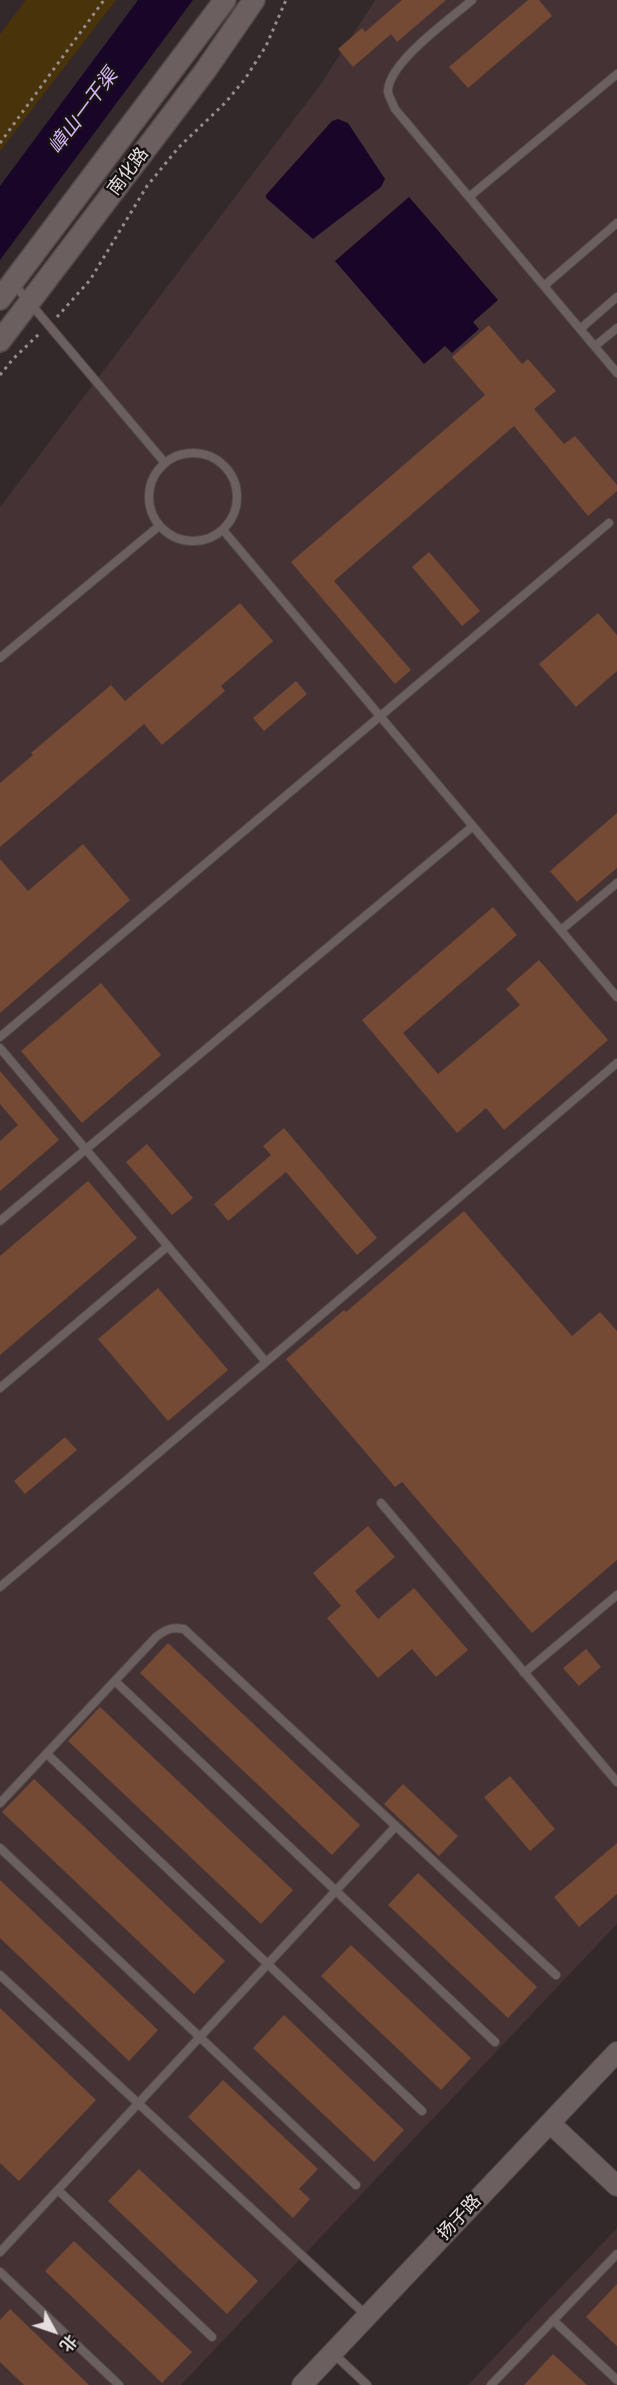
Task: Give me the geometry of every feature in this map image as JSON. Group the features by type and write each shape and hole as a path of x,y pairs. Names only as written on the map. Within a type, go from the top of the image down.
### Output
{"main road":[{"name":"南化路","path":"0,299 225,0"},
{"name":"南化路","path":"0,341 198,80 254,0"}],"street":[{"name":"扬子路","path":"302,2385 617,2052"},
{"path":"550,2123 617,2186"}],"lane":[{"path":"472,0 409,55 390,82 388,93 395,109 617,373"},
{"path":"469,197 617,74"},
{"path":"544,286 617,223"},
{"path":"13,282 165,463"},
{"path":"580,329 617,297"},
{"path":"595,346 617,328"},
{"path":"193,453 208,455 232,474 237,489 237,504 232,519 223,530 211,538 197,542 183,541 170,536 159,526 152,515 149,501 150,487 155,474 165,463 178,455 193,453"},
{"path":"0,1037 609,523"},
{"path":"0,658 159,526"},
{"path":"223,530 617,997"},
{"path":"0,1221 473,826"},
{"path":"561,930 617,883"},
{"path":"0,1048 266,1362"},
{"path":"0,1587 617,1063"},
{"path":"0,1388 168,1246"},
{"path":"381,1503 617,1782"},
{"path":"524,1673 617,1594"},
{"path":"0,1803 164,1631 174,1627 184,1629 556,1975"},
{"path":"115,1681 495,2042"},
{"path":"47,1754 422,2111"},
{"path":"0,2252 396,1826"},
{"path":"0,1848 356,2184"},
{"path":"0,1975 368,2316"},
{"path":"58,2190 212,2337"},
{"path":"491,2385 617,2254"},
{"path":"0,2272 119,2385"},
{"path":"553,2320 617,2380"},
{"path":"333,2353 367,2385"}],"path":[{"path":"0,143 104,0"},
{"path":"0,375 13,359 69,306 90,280 147,186 179,147 225,103 245,79 266,46 286,0"}],"shaded area":[{"path":"26,0 116,0 0,151 0,34"},
{"path":"375,0 617,0 617,1924 181,2385 0,2385 0,507 323,81"},
{"path":"617,2228 617,2385 468,2385"}],"water":[{"name":"嶂山一干渠","path":"138,0 193,0 0,260 0,186"},
{"path":"338,119 348,123 385,179 381,187 313,239 266,198 266,195 332,121"},
{"path":"409,197 498,300 473,322 479,329 452,353 445,346 424,364 335,261"}],"building":[{"path":"402,0 446,0 397,42 391,34 353,67 338,49 362,28 365,32"},
{"path":"528,0 539,0 552,16 468,88 449,67"},
{"path":"489,325 522,364 528,359 556,391 534,409 564,444 575,436 617,485 617,491 588,516 514,426 334,581 411,670 395,684 291,562 485,395 452,357"},
{"path":"429,552 480,611 462,626 412,567"},
{"path":"240,603 273,641 221,686 225,691 162,745 144,724 0,847 0,783 33,755 31,753 111,685 125,701"},
{"path":"598,613 617,635 617,671 576,707 539,664"},
{"path":"296,681 307,694 264,731 253,718"},
{"path":"617,813 617,868 577,902 550,871"},
{"path":"83,844 130,900 0,1013 0,859 28,891"},
{"path":"493,907 517,935 403,1033 438,1074 520,1005 506,989 539,960 608,1040 504,1130 486,1108 457,1133 362,1020"},
{"path":"101,983 161,1055 82,1123 21,1051"},
{"path":"0,1071 59,1140 0,1191 0,1141 18,1125 0,1104"},
{"path":"284,1128 377,1238 357,1255 286,1172 228,1221 214,1204 271,1155 263,1146"},
{"path":"147,1144 193,1198 172,1215 126,1162"},
{"path":"88,1181 137,1238 0,1355 0,1256"},
{"path":"464,1211 572,1336 600,1312 617,1331 617,1560 532,1633 402,1482 395,1487 286,1359 344,1310 346,1312"},
{"path":"158,1288 228,1370 168,1421 98,1339"},
{"path":"65,1437 77,1450 25,1494 14,1481"},
{"path":"368,1526 395,1557 355,1591 378,1619 414,1588 468,1650 436,1677 412,1649 378,1678 327,1618 341,1606 313,1573"},
{"path":"168,1643 360,1825 332,1855 140,1673"},
{"path":"586,1649 601,1667 579,1686 563,1668"},
{"path":"100,1707 293,1890 261,1924 68,1741"},
{"path":"510,1776 555,1829 530,1851 484,1797"},
{"path":"34,1779 225,1961 194,1994 2,1812"},
{"path":"403,1784 458,1836 439,1856 384,1804"},
{"path":"617,1843 617,1894 579,1927 554,1897"},
{"path":"418,1873 537,1987 508,2018 388,1905"},
{"path":"0,1880 158,2030 129,2061 0,1938"},
{"path":"351,1945 471,2058 441,2090 321,1976"},
{"path":"0,2008 96,2100 19,2181 0,2163"},
{"path":"284,2015 404,2130 374,2162 253,2048"},
{"path":"223,2080 318,2169 299,2189 310,2199 293,2218 188,2117"},
{"path":"139,2169 258,2281 227,2314 108,2201"},
{"path":"74,2241 192,2352 162,2383 45,2271"},
{"path":"617,2284 617,2346 586,2317"},
{"path":"10,2309 89,2385 24,2385 0,2362 0,2320"},
{"path":"553,2354 587,2385 524,2385"}]}
